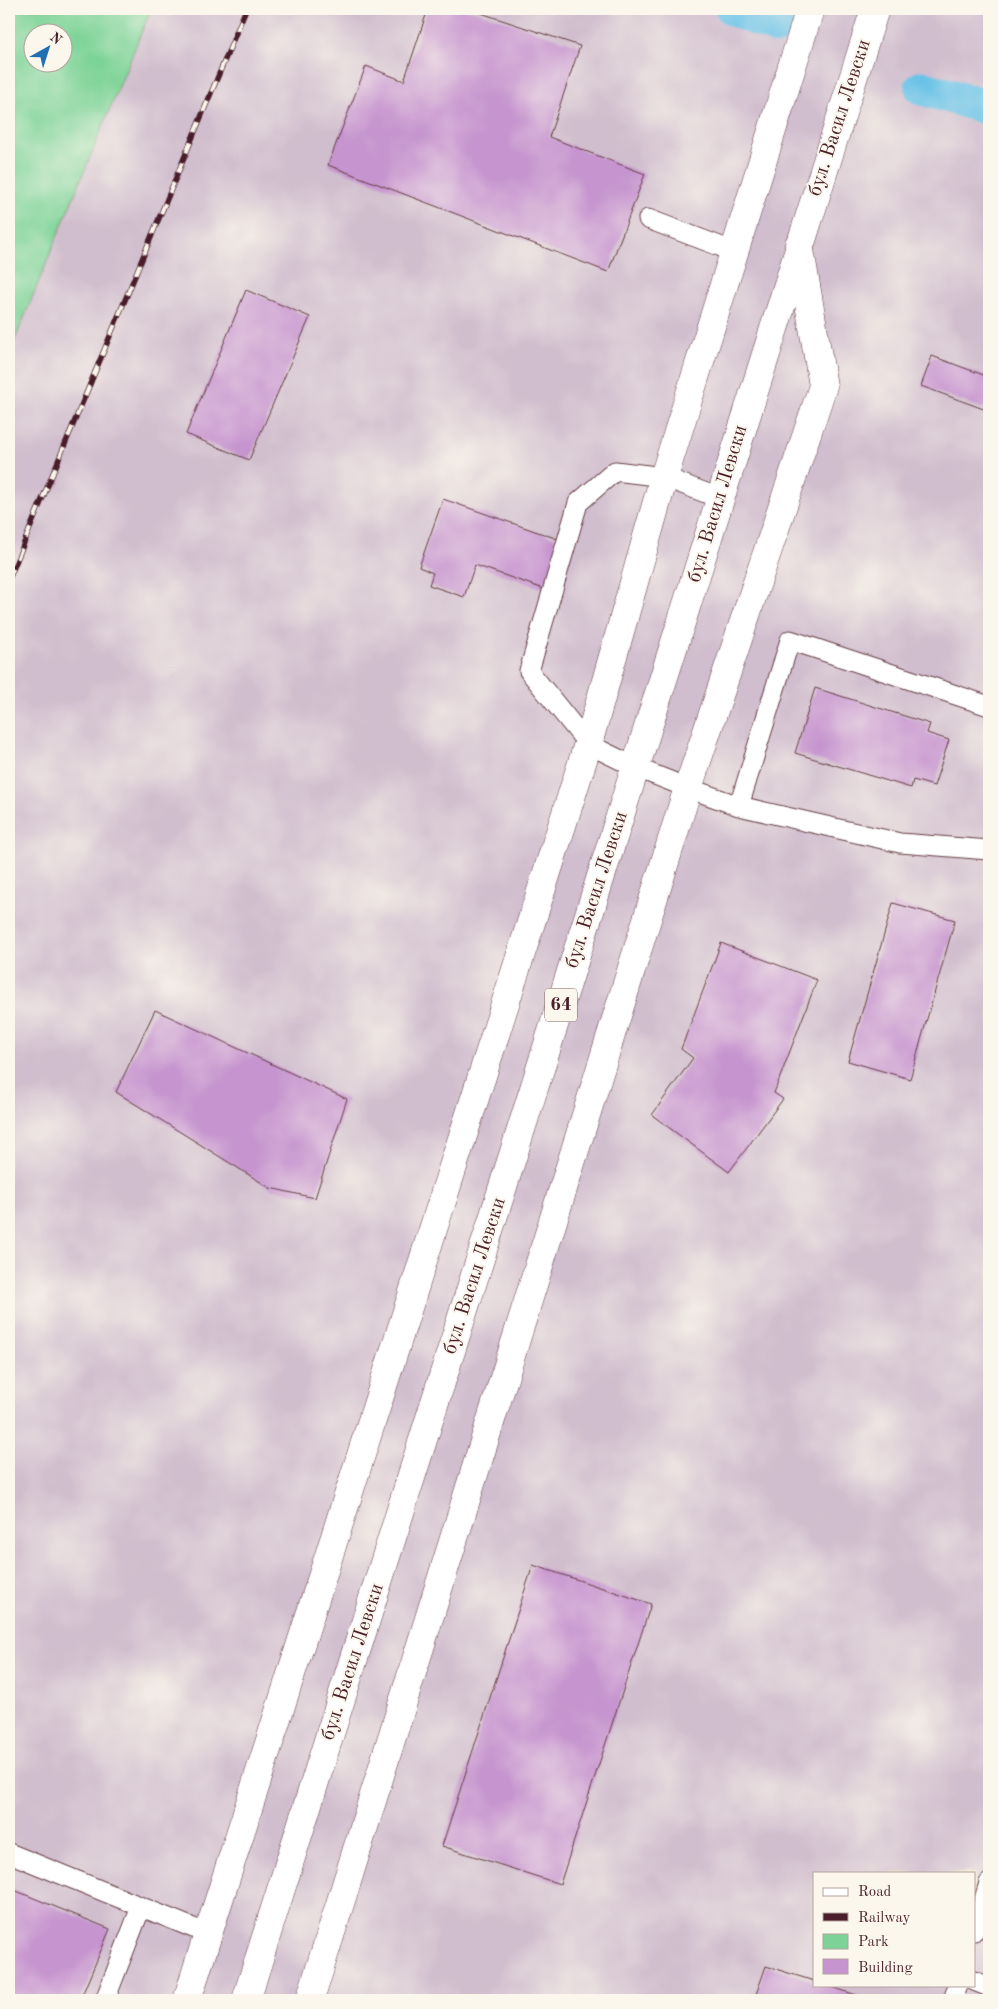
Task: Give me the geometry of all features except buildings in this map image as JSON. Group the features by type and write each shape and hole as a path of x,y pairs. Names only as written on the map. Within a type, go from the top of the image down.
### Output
{"main road":[{"path":"187,2000 588,744 664,477 810,9"},
{"name":"бул. Васил Левски","path":"246,2000 637,768 719,498 875,9"},
{"path":"310,2000 688,788 823,386 800,244"}],"lane":[{"path":"648,219 735,252"},
{"path":"719,498 664,477 615,471 578,503 529,671 588,744 637,768 688,788 739,806 900,843 989,850"},
{"path":"739,806 790,640 989,706"},
{"path":"9,1853 208,1934"},
{"path":"976,1925 989,1883"},
{"path":"105,2000 141,1907"},
{"path":"976,1982 989,1987"},
{"path":"953,2000 958,1986"}],"shaded area":[{"path":"151,9 989,9 989,2000 9,2000 9,355"}],"green space":[{"path":"9,9 151,9 9,354"}],"waterway":[{"path":"733,9 777,27"},
{"path":"922,88 989,108"}],"railway":[{"path":"9,579 246,9"}]}
